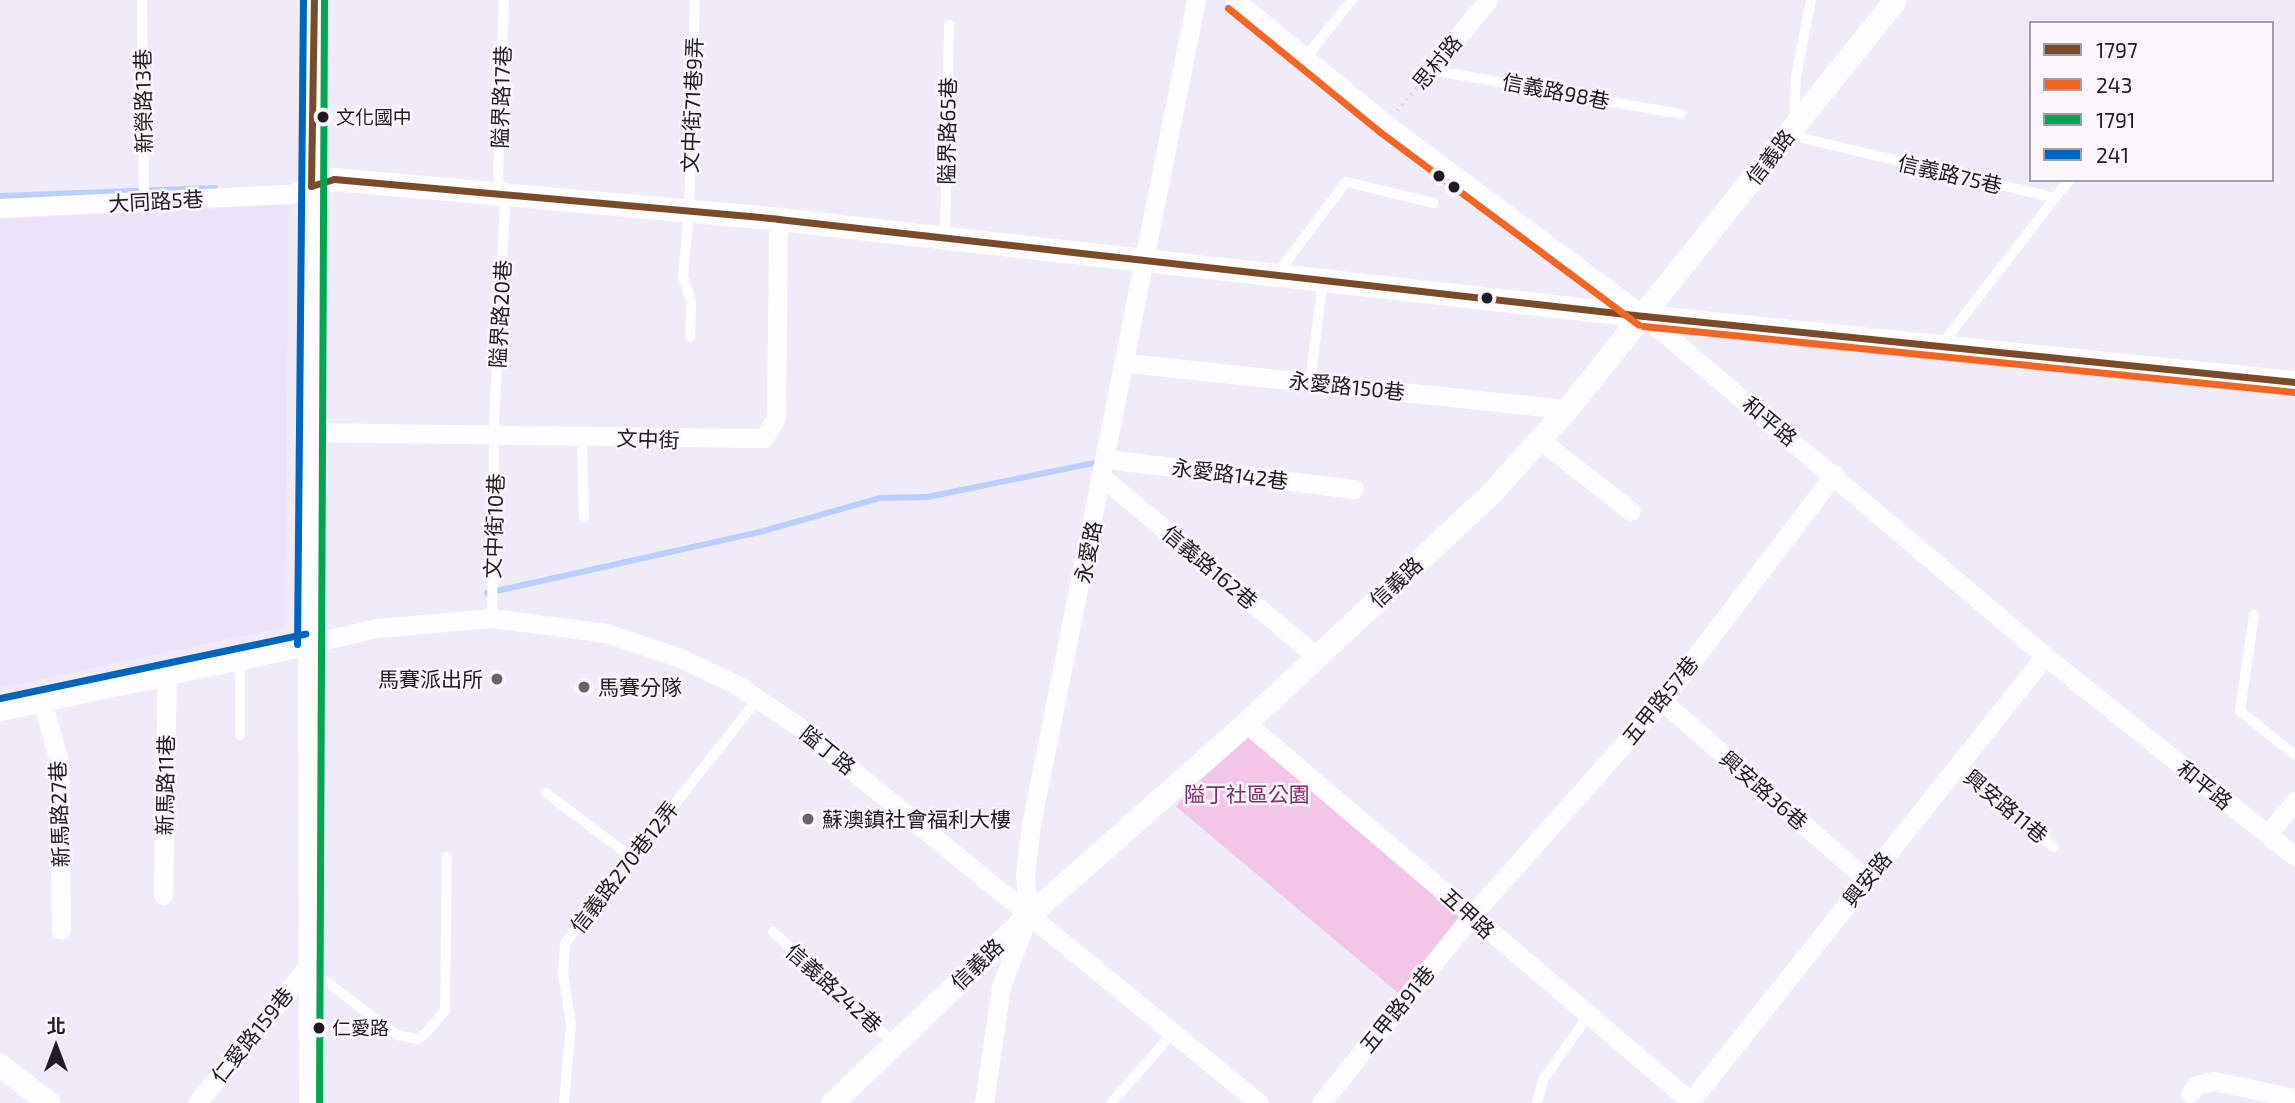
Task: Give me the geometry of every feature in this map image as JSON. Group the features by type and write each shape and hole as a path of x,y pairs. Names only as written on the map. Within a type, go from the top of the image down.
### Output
{"street":[{"path":"308,1103 308,432 314,0"},
{"name":"永愛路","path":"984,1103 1001,987 1028,916 1025,875 1031,824 1127,363 1196,0"},
{"name":"和平路","path":"1235,0 1386,124 1644,316 2045,656 2295,856"},
{"name":"思村路","path":"1431,69 1488,0"},
{"name":"信義路","path":"832,1103 1028,916 1317,657 1540,440 1644,316 1895,0"},
{"path":"311,186 334,179 778,219 1279,271 1644,316 1942,344 2295,382"},
{"name":"大同路5巷","path":"0,208 290,194 311,186"},
{"name":"文中街","path":"308,432 751,441 772,430 776,418 778,219"},
{"name":"永愛路150巷","path":"1127,363 1567,410"},
{"path":"1540,440 1631,511"},
{"name":"永愛路142巷","path":"1104,468 1354,489"},
{"name":"信義路162巷","path":"1104,468 1317,657"},
{"name":"五甲路57巷","path":"1472,915 1662,701 1833,474"},
{"name":"隘丁路","path":"307,644 390,626 492,618 606,633 678,657 758,699 798,726 1259,1103"},
{"path":"0,709 307,644"},
{"name":"興安路","path":"1690,1102 2045,656"},
{"name":"新馬路11巷","path":"163,895 167,674"},
{"name":"新馬路27巷","path":"42,701 60,761 61,930"},
{"name":"興安路36巷","path":"1662,701 1867,880"},
{"name":"五甲路","path":"1246,723 1690,1102"},
{"path":"2267,834 2295,801"},
{"name":"五甲路91巷","path":"1321,1103 1472,915"},
{"name":"仁愛路159巷","path":"197,1103 307,967"},
{"path":"0,1065 49,1103"},
{"path":"2187,1098 2197,1085 2213,1082 2295,1098"}],"lane":[{"name":"新榮路13巷","path":"142,0 144,201"},
{"name":"隘界路17巷","path":"502,193 498,177 504,0"},
{"name":"文中街71巷9弄","path":"690,337 691,301 682,277 689,211 695,0"},
{"path":"1306,57 1352,0"},
{"path":"1791,130 1796,78 1811,0"},
{"name":"隘界路65巷","path":"946,236 949,25"},
{"name":"信義路98巷","path":"1431,69 1681,114"},
{"name":"信義路75巷","path":"1791,130 2055,198"},
{"path":"1279,271 1346,182 1434,203"},
{"path":"1942,344 2067,182"},
{"name":"隘界路20巷","path":"495,435 505,207 502,193"},
{"path":"1310,382 1323,277"},
{"name":"文中街10巷","path":"492,618 495,435"},
{"path":"582,437 584,517"},
{"path":"2254,615 2240,712 2295,755"},
{"path":"240,659 240,735"},
{"name":"信義路270巷12弄","path":"564,1103 571,1024 563,974 565,943 758,699"},
{"name":"興安路11巷","path":"1957,766 2054,847"},
{"path":"546,793 631,857"},
{"path":"307,967 397,1035 417,1039 426,1033 445,1010 447,857"},
{"name":"信義路242巷","path":"773,932 895,1043"},
{"path":"1537,1103 1543,1080 1588,1016"},
{"path":"1111,1103 1173,1033"}],"path":[{"name":"思村路","path":"1386,124 1431,69"}],"shaded area":[{"path":"289,205 285,627 0,688 0,219"}],"green space":[{"name":"隘丁社區公園","path":"1246,723 1474,914 1403,997 1176,806"}],"waterway":[{"path":"0,196 215,188"},
{"path":"487,593 760,532 880,498 927,497 1094,463"}],"transit line":[{"name":"241","path":"297,644 303,0"},
{"name":"1797","path":"311,186 314,0"},
{"name":"1791","path":"319,1103 324,0"},
{"name":"243","path":"1228,8 1380,132 1638,324"},
{"name":"1797","path":"311,186 334,179 778,219 1644,316 2295,382"},
{"name":"243","path":"1643,326 2294,392"},
{"name":"241","path":"0,698 305,634"}],"place":[{"name":"文化國中","path":"323,117"},
{"name":"馬賽派出所","path":"497,679"},
{"name":"馬賽分隊","path":"584,687"},
{"name":"蘇澳鎮社會福利大樓","path":"808,819"},
{"name":"仁愛路","path":"319,1028"}]}
